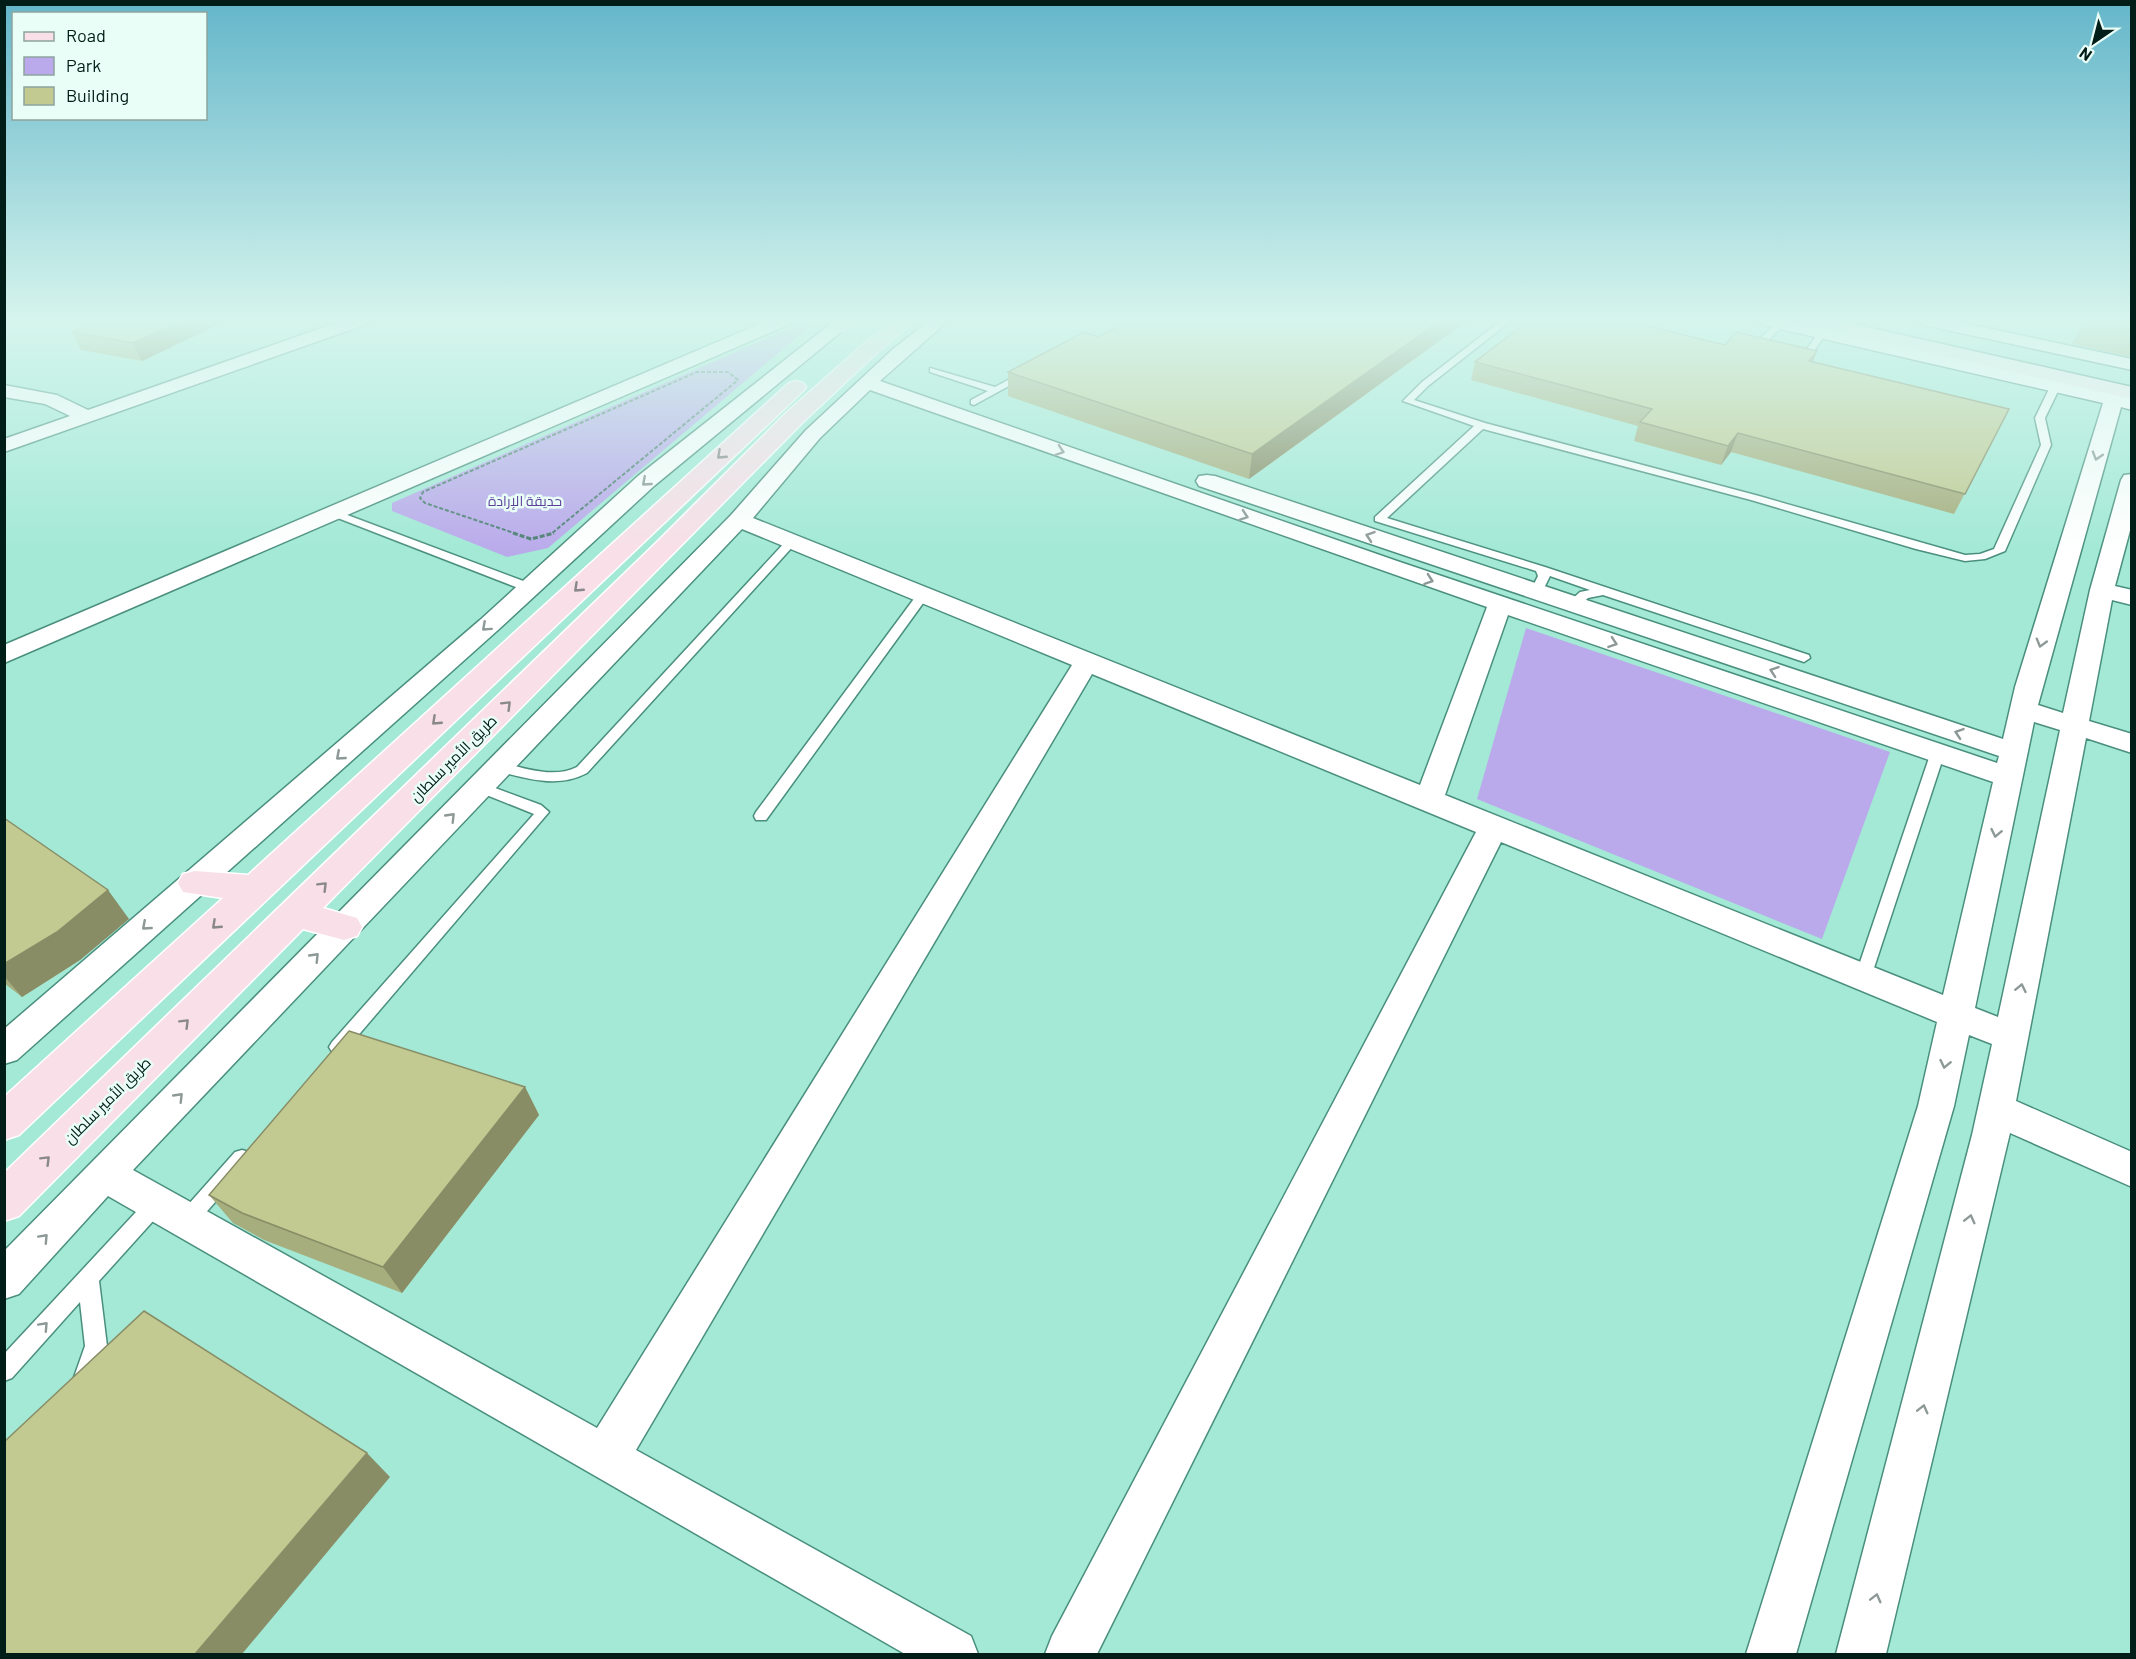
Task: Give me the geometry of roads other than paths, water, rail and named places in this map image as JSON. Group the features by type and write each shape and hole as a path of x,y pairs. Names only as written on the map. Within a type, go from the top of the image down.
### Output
{"main road":[{"path":"4,1123 628,541 785,397"},
{"name":"طريق الأمير سلطان","path":"4,1202 816,397"},
{"path":"628,541 667,546"},
{"path":"195,883 257,888"},
{"path":"296,914 344,927"}],"street":[{"path":"41,397 50,399 88,417"},
{"path":"4,429 32,416 96,397"},
{"path":"4,446 143,397"},
{"path":"4,640 576,397"},
{"path":"4,655 603,397"},
{"path":"4,1050 530,588 646,481 748,397"},
{"path":"4,1280 104,1174 739,520 813,434 852,397"},
{"path":"930,397 1500,604 1938,753 2011,764"},
{"path":"956,397 1574,604 2011,764"},
{"path":"1771,1654 1936,1106 2024,709 2069,547 2126,397"},
{"path":"4,409 32,416 56,428"},
{"path":"1861,1654 1996,1109 2074,725 2117,594 2132,480"},
{"path":"739,520 2011,1037"},
{"path":"1429,800 1500,604"},
{"path":"605,1458 1087,661"},
{"path":"2024,709 2132,744"},
{"path":"1070,1654 1494,827"},
{"path":"1996,1109 2132,1170"},
{"path":"104,1174 953,1654"}],"lane":[{"path":"974,402 982,397"},
{"path":"1411,397 1408,400 1481,425 1755,498 1920,548 1965,558 1981,557 1999,551 2046,445 2040,418 2050,397"},
{"path":"1481,425 1379,519 1541,569 1804,658"},
{"path":"334,513 530,588"},
{"path":"500,767 563,779 573,777 582,770 792,542"},
{"path":"1528,589 1539,586 1543,581 1544,576 1541,569"},
{"path":"1574,604 1584,595 1604,591"},
{"path":"761,816 923,595"},
{"path":"1863,977 1938,753"},
{"path":"328,1059 542,812 479,787"},
{"path":"4,1370 88,1279 249,1149"},
{"path":"68,1396 83,1380 96,1346 88,1279"}],"park label":[{"name":"حديقة الإرادة","path":"525,500"}]}
